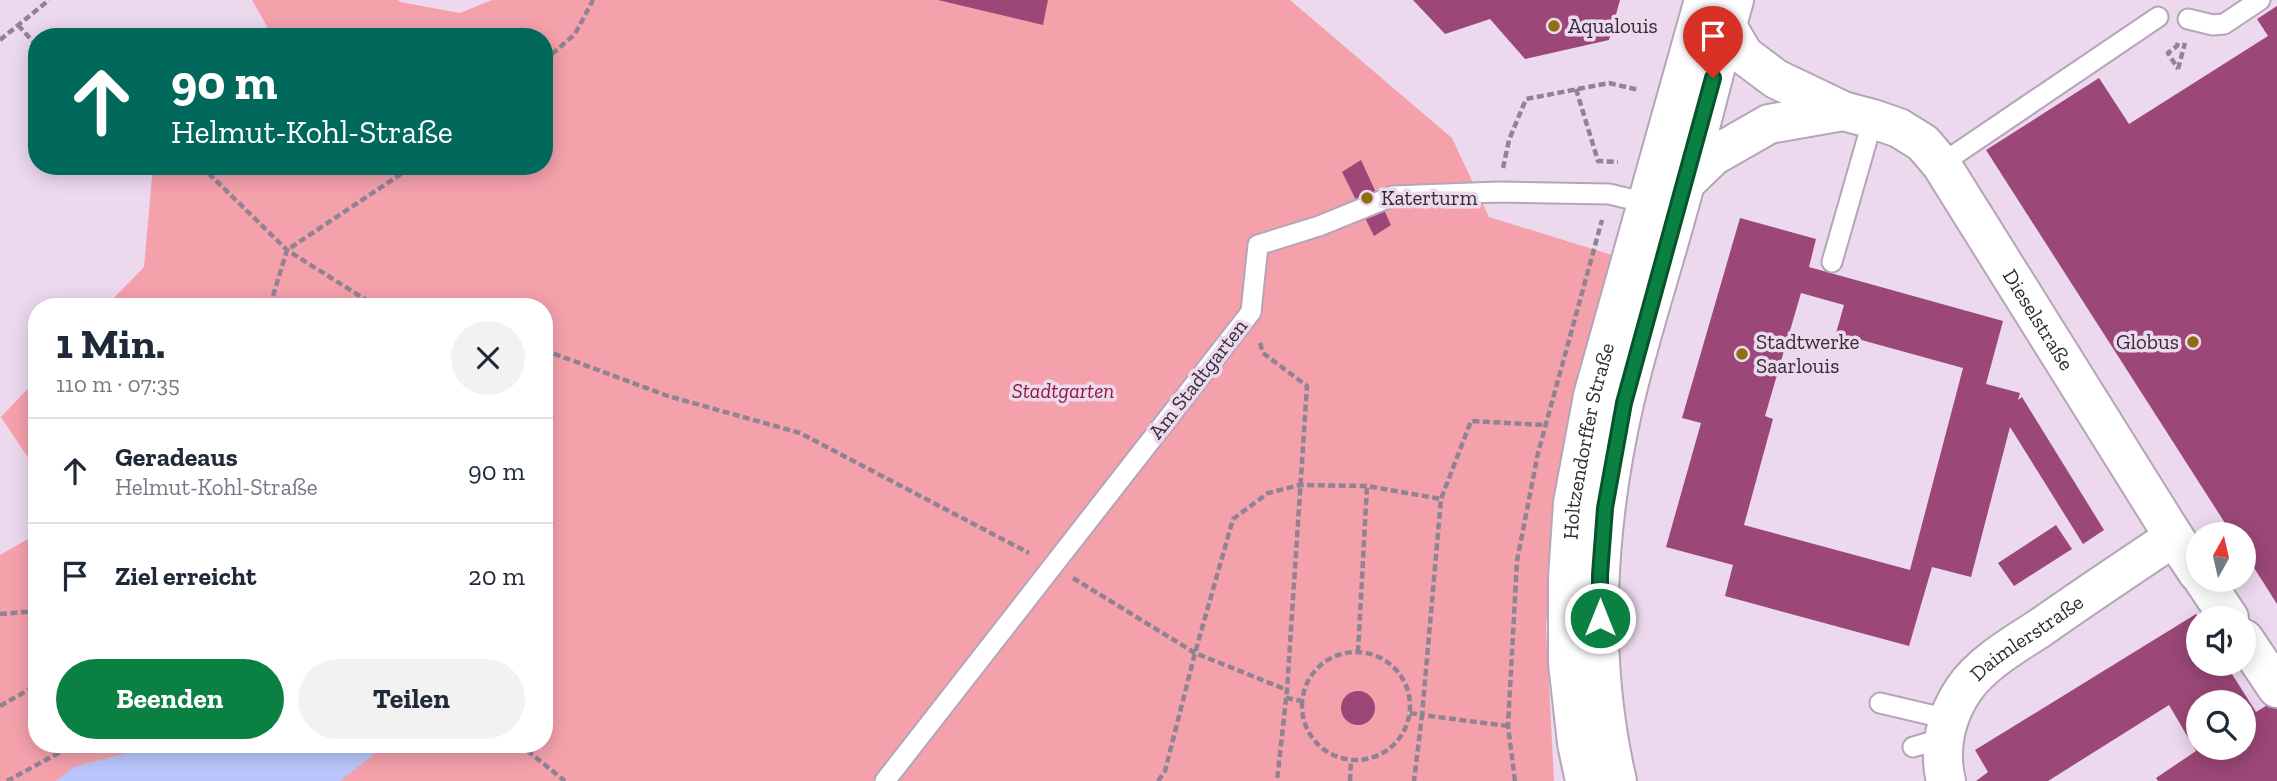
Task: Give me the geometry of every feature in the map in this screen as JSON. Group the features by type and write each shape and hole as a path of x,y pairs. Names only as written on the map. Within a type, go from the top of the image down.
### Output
{"street":[{"name":"Holtzendorffer Straße","path":"1586,781 1577,743 1568,663 1568,578 1573,503 1593,396 1674,108 1722,9"},
{"name":"Holtzendorffer Straße","path":"1618,781 1607,738 1600,660 1600,575 1605,508 1624,403 1686,182 1722,9"},
{"name":"Dieselstraße","path":"1722,9 1744,55 1776,79 1858,115 1899,128 1923,143 1941,163 2186,555"},
{"path":"1686,182 1713,156 1769,124 1858,115"},
{"name":"Daimlerstraße","path":"1946,781 1935,735 1966,686 1990,664 2174,537"},
{"path":"2256,657 2277,688"}],"lane":[{"path":"2190,20 2213,25 2224,24 2260,0"},
{"path":"1941,163 2158,18"},
{"path":"1832,262 1858,115"},
{"name":"Am Stadtgarten","path":"885,781 1251,312 1258,245 1319,226 1393,196 1498,192 1609,194 1647,203"},
{"path":"1880,704 1935,735"}],"path":[{"path":"0,40 49,0"},
{"path":"553,53 575,34 593,0"},
{"path":"18,25 28,36"},
{"path":"1498,192 1509,140 1525,99 1609,83 1639,90"},
{"path":"1576,89 1598,161 1618,162"},
{"path":"210,175 288,250 363,298"},
{"path":"273,298 288,250 400,175"},
{"path":"1251,312 1263,353 1307,386 1287,690 1277,781"},
{"path":"553,353 668,396 800,433 1052,565 1195,653 1287,690"},
{"path":"1414,781 1441,499 1471,421 1545,425"},
{"path":"1158,781 1165,771 1233,519 1268,493 1300,485 1367,486 1441,499"},
{"path":"1358,652 1367,486"},
{"path":"0,614 28,612"},
{"path":"1358,652 1376,656 1391,665 1403,679 1409,695 1410,713 1406,729 1396,743 1368,760 1335,757 1320,747 1309,734 1303,718 1302,701 1306,685 1315,671 1327,660 1358,652"},
{"path":"0,706 28,690"},
{"path":"1286,698 1302,701"},
{"path":"1410,713 1508,726"},
{"path":"7,781 58,753"},
{"path":"530,753 565,781"},
{"path":"1350,781 1351,760"}],"green space":[{"name":"Stadtgarten","path":"252,0 398,0 460,13 492,0 1290,0 1452,138 1489,217 1612,255 1561,475 1546,626 1554,781 0,781 0,555 28,539 28,753 553,753 553,298 114,298 144,267 152,175 553,175 553,28 268,28"},
{"path":"28,388 28,458 1,417"}],"water":[{"path":"126,753 376,753 340,781 56,781 74,767"}],"building":[{"path":"938,0 1048,0 1043,25"},
{"name":"Aqualouis","path":"1413,0 1620,0 1609,40 1525,59 1490,19 1445,34"},
{"name":"Globus","path":"2277,6 2277,604 2256,571 2256,522 2224,522 1986,150 2099,78 2129,124 2268,36 2257,19"},
{"name":"Katerturm","path":"1361,160 1391,225 1374,236 1342,172"},
{"path":"1740,218 1816,239 1809,267 2003,321 1986,384 2020,393 2018,400 2022,397 2104,530 2083,544 2010,427 1971,577 1932,567 1909,646 1725,596 1733,565 1666,547 1701,423 1682,418","holes":["1801,293 1844,305 1836,333 1963,368 1910,570 1744,525 1773,419 1765,416"]},
{"path":"2056,525 2072,549 2014,586 1998,563"},
{"path":"2186,620 2186,676 2233,676 2242,690 2186,690 2186,734 2169,705 2048,781 1976,781 1988,772 1975,750"},
{"path":"1358,691 1370,696 1375,708 1370,720 1358,725 1346,720 1341,708 1346,696"},
{"path":"2277,699 2277,781 2158,781 2156,778 2186,758 2186,760 2256,760 2256,712"}],"place":[{"name":"Aqualouis","path":"1554,26"},
{"name":"Katerturm","path":"1367,198"},
{"name":"Globus","path":"2193,342"},
{"name":"Stadtwerke Saarlouis","path":"1742,354"}],"route":[{"path":"1600,618 1605,508 1624,403 1713,78"}]}
